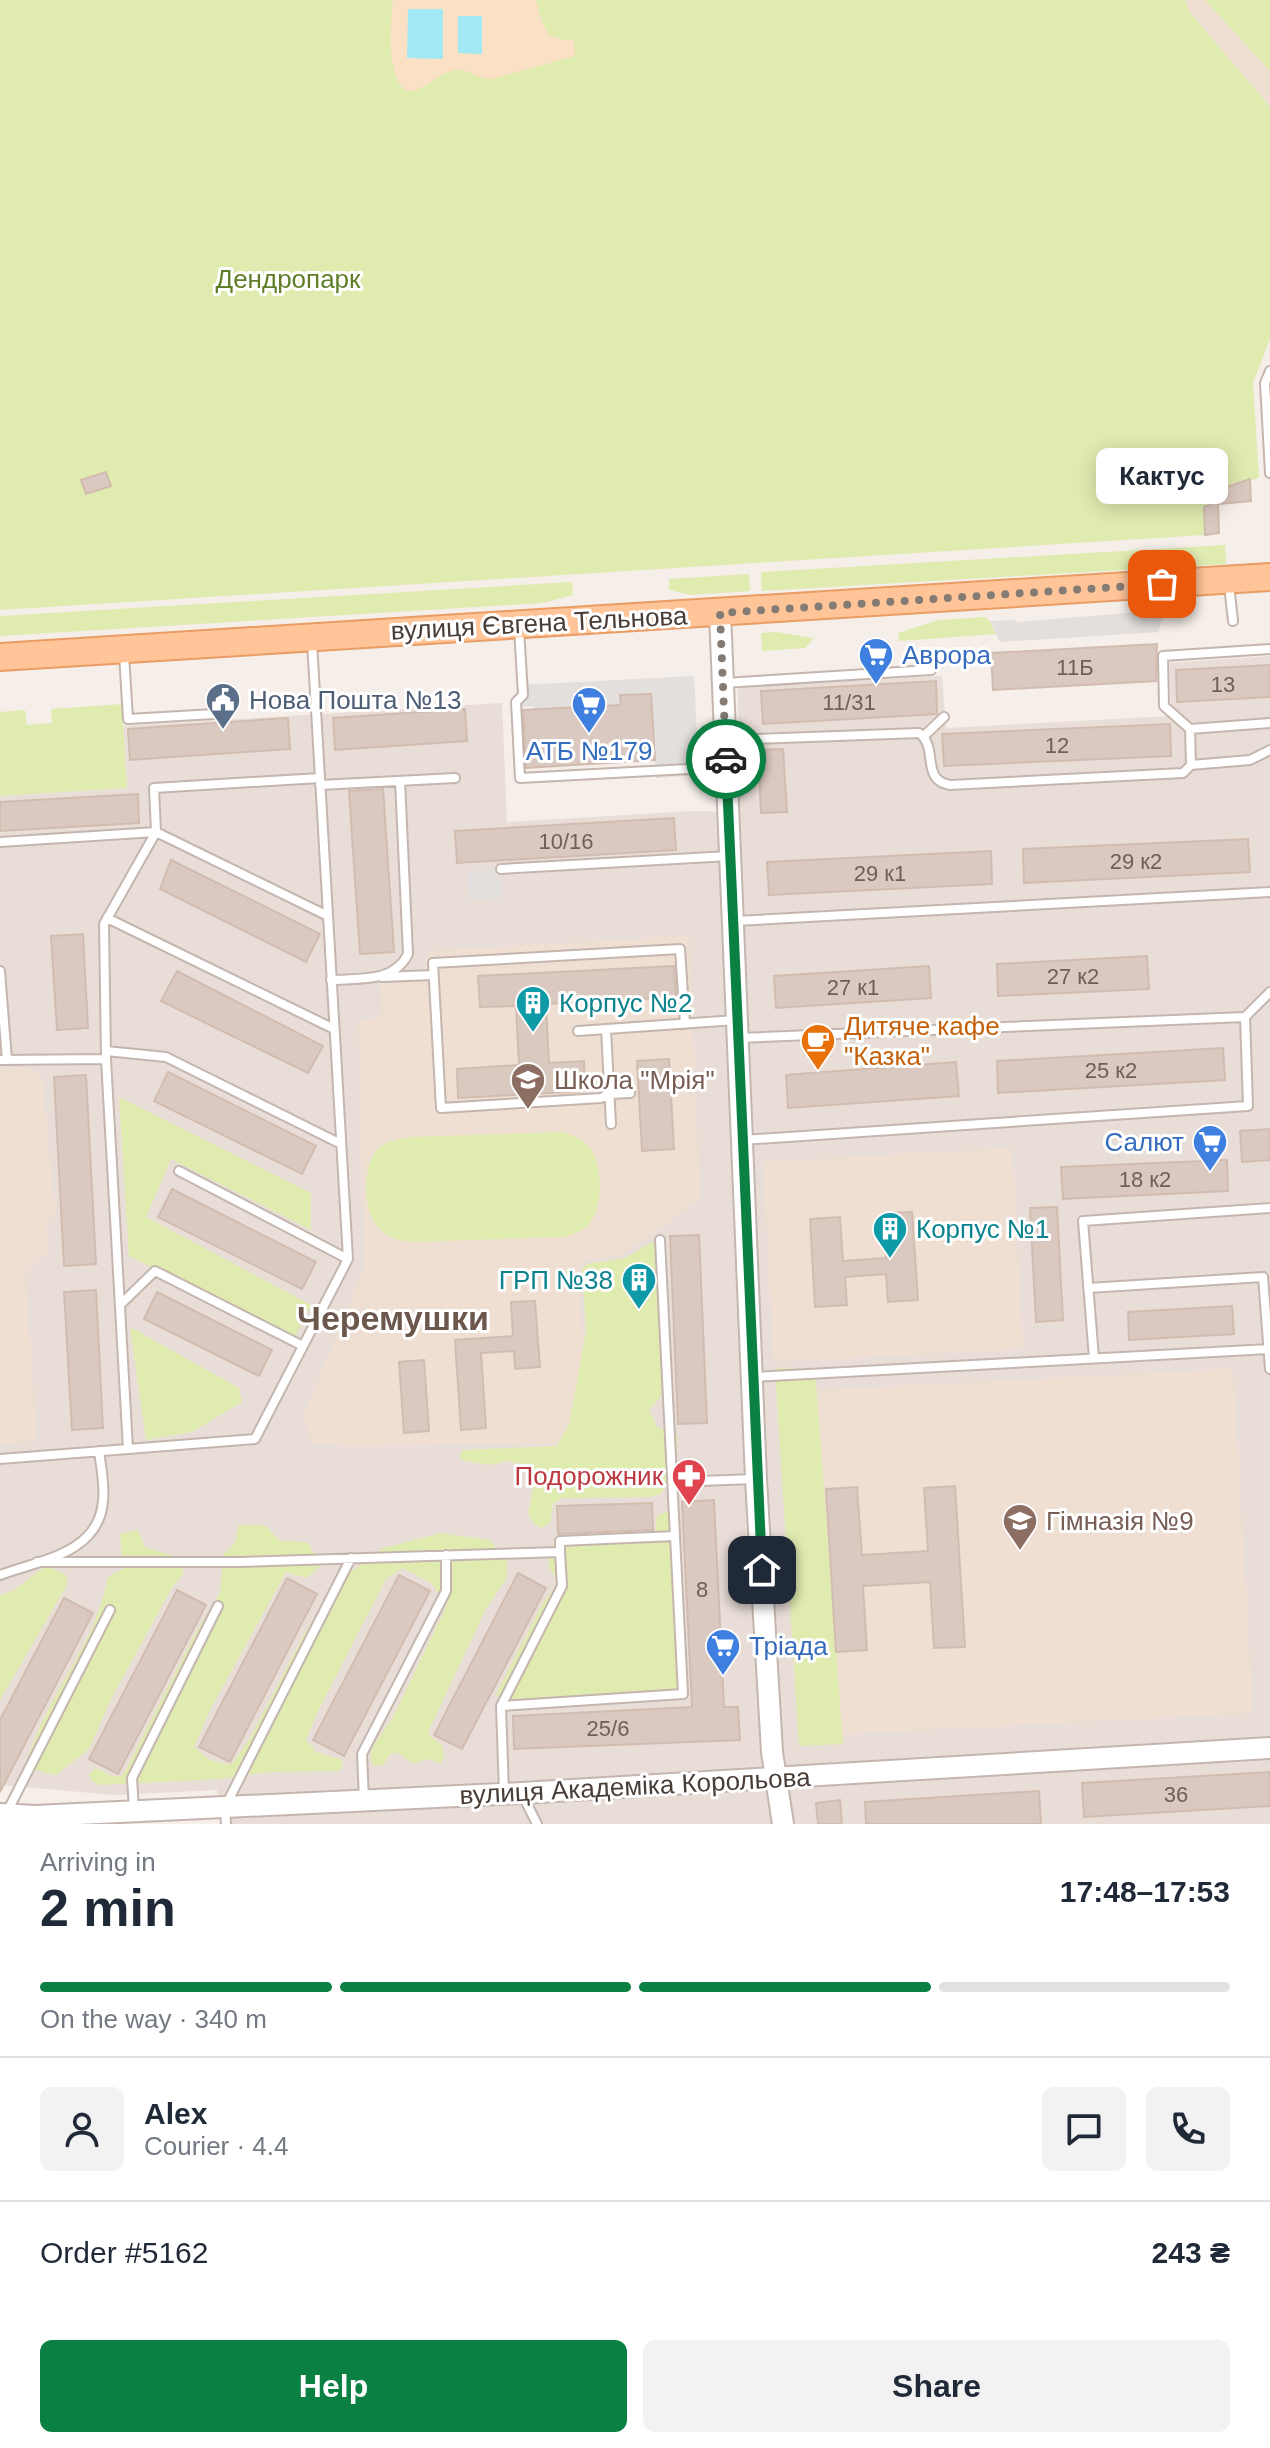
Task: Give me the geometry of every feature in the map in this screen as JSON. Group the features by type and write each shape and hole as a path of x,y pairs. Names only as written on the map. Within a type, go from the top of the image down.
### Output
{"main road":[{"name":"вулиця Євгена Тельнова","path":"0,657 1270,577"}],"street":[{"path":"720,613 756,1479 775,1778 783,1824"},
{"name":"вулиця Академіка Корольова","path":"3,1814 134,1811 226,1815 364,1800 513,1794 1270,1748"}],"lane":[{"path":"1270,371 1265,383 1270,473"},
{"path":"1229,580 1233,621"},
{"path":"519,624 523,695 516,702 520,778 726,767"},
{"path":"0,1459 255,1439 348,1259 312,637"},
{"path":"123,649 128,719 214,714"},
{"path":"1270,649 1163,656 1164,706 1190,729 1270,723"},
{"path":"724,683 931,670"},
{"path":"924,736 944,717"},
{"path":"1190,729 1191,765"},
{"path":"725,740 912,732 924,736 929,745 932,774 937,780 950,785 1183,773 1191,765 1250,760 1270,750"},
{"path":"128,1449 106,1055 104,924 156,832 154,788 455,778"},
{"path":"379,978 402,964 409,946 400,781"},
{"path":"0,842 156,832 328,916"},
{"path":"501,869 730,856"},
{"path":"733,922 1270,892"},
{"path":"107,918 334,1029"},
{"path":"630,1093 609,1094 601,1098 441,1108 433,963 680,949 685,1024"},
{"path":"0,971 3,1060 106,1055 166,1057 341,1144"},
{"path":"331,980 433,975"},
{"path":"578,1031 685,1024 737,1029 1245,1017 1270,992"},
{"path":"742,1140 1248,1106 1245,1017"},
{"path":"606,1029 611,1124"},
{"path":"179,1171 348,1259"},
{"path":"1094,1358 1083,1221 1270,1208"},
{"path":"501,1706 683,1694 660,1240"},
{"path":"121,1304 155,1271 303,1346"},
{"path":"1088,1288 1263,1277 1270,1369"},
{"path":"752,1377 1269,1349"},
{"path":"0,1575 80,1546 93,1534 104,1498 99,1451"},
{"path":"672,1482 756,1479"},
{"path":"537,1824 513,1794 501,1706 562,1586 560,1541 675,1536"},
{"path":"37,1562 240,1562 560,1552"},
{"path":"364,1800 362,1754 446,1591 446,1555"},
{"path":"226,1815 351,1558"},
{"path":"134,1811 132,1778 218,1606"},
{"path":"3,1814 110,1610"}],"shaded area":[{"path":"1185,0 1270,0 1270,107 1189,11"},
{"path":"1166,610 1158,632 1000,642 990,621 1016,622"},
{"path":"1270,656 1270,1824 220,1824 217,1790 115,1795 0,1785 0,796 127,788 123,726 502,703 507,822 693,811 739,812 738,687 942,676 946,728 1171,716 1170,663"},
{"path":"694,676 699,775 656,778 651,694 621,695 621,705 533,710 533,706 522,707 521,685"},
{"path":"501,869 502,898 468,900 467,872"},
{"name":"Школа \"Мрія\"","path":"689,936 700,1199 621,1255 579,1261 586,1443 313,1444 303,1417 365,1266 358,1020 382,1018 381,983 402,982 402,971 423,970 430,951"},
{"path":"27,1068 42,1078 55,1211 45,1227 49,1249 25,1272 37,1441 0,1444 0,1069"},
{"path":"1012,1148 1023,1349 774,1362 763,1162"},
{"name":"Гімназія №9","path":"1233,1369 1253,1713 807,1736 787,1392"}],"green space":[{"name":"Дендропарк","path":"0,0 1185,0 1189,11 1270,107 1270,339 1253,383 1259,478 1210,493 1210,505 1204,507 1205,535 0,610"},
{"path":"1205,0 1270,0 1270,71"},
{"path":"1225,545 1226,564 762,591 761,572"},
{"path":"749,574 750,591 691,595 669,590 669,579"},
{"path":"572,582 573,595 543,603 0,636 0,616"},
{"path":"985,617 996,634 899,641 898,633 939,620"},
{"path":"776,632 814,638 805,648 762,651 761,633"},
{"path":"122,704 127,788 0,796 0,712 25,710 27,725 52,723 51,709"},
{"path":"119,1097 311,1193 311,1230 171,1159 146,1217 311,1305 295,1336 129,1256"},
{"path":"563,1132 588,1145 599,1174 595,1214 579,1232 564,1237 413,1242 390,1237 373,1220 366,1187 369,1164 380,1147 387,1143 410,1137"},
{"path":"652,1242 664,1255 660,1324 662,1395 649,1410 657,1427 678,1435 671,1473 661,1494 650,1497 561,1498 553,1504 550,1523 541,1528 534,1524 528,1513 536,1473 529,1465 507,1461 489,1465 461,1460 460,1453 463,1450 557,1446 569,1425 586,1331 582,1269 587,1264 625,1258"},
{"path":"130,1327 239,1388 242,1402 192,1432 146,1440"},
{"path":"775,1368 815,1369 843,1744 799,1746"},
{"path":"669,1511 677,1518 676,1623 686,1671 679,1688 665,1700 506,1709 496,1694 543,1603 556,1586 556,1578 548,1565 552,1547 559,1537 651,1535 655,1531 657,1516"},
{"path":"239,1525 265,1525 280,1541 307,1542 321,1565 307,1578 286,1572 210,1710 194,1747 210,1760 231,1765 249,1740 302,1638 323,1605 350,1573 383,1548 441,1533 489,1540 507,1560 507,1577 485,1611 429,1730 430,1736 442,1745 444,1756 441,1763 425,1759 414,1764 398,1753 390,1754 383,1765 372,1765 370,1756 373,1746 392,1719 447,1605 431,1583 403,1568 386,1579 306,1740 316,1752 342,1760 339,1771 269,1772 218,1779 100,1785 92,1781 89,1774 96,1768 112,1776 121,1776 125,1771 194,1636 220,1593 224,1554 235,1543"},
{"path":"137,1530 146,1548 182,1558 183,1575 173,1586 111,1699 89,1749 56,1775 42,1772 26,1765 34,1740 93,1626 108,1577 123,1569 120,1534"},
{"path":"44,1567 67,1576 67,1585 0,1700 0,1595 13,1591"}],"sand":[{"path":"393,0 536,0 549,35 574,40 575,56 492,79 455,70 420,89 407,91 395,75 392,63"}],"water":[{"path":"408,9 443,9 443,59 407,58"},
{"path":"458,16 482,16 482,54 458,53"}],"building":[{"path":"106,472 111,486 86,494 81,480"},
{"path":"1250,479 1251,501 1218,504 1219,533 1205,535 1204,507 1210,505 1210,493"},
{"path":"1157,644 1156,681 993,690 991,653"},
{"path":"1270,665 1270,697 1177,702 1176,670"},
{"path":"936,681 937,714 763,724 761,691"},
{"name":"АТБ №179","path":"651,694 655,760 526,768 523,710 621,705 620,695"},
{"path":"465,709 467,741 335,750 333,718"},
{"path":"288,718 290,749 130,760 128,729"},
{"path":"1170,724 1171,756 944,766 942,734"},
{"path":"783,749 787,812 761,813 758,750"},
{"path":"383,789 394,952 360,954 349,791"},
{"path":"138,794 139,823 0,831 0,802"},
{"path":"674,818 676,850 457,863 455,831"},
{"path":"1248,839 1250,872 1024,883 1023,849"},
{"path":"991,851 992,884 769,895 767,862"},
{"path":"171,860 320,934 306,962 160,889"},
{"path":"83,934 88,1028 57,1030 51,936"},
{"path":"1147,956 1149,989 998,996 997,964"},
{"name":"Корпус №2","path":"674,966 676,997 546,1004 549,1063 584,1061 585,1091 458,1098 457,1069 519,1065 516,1006 480,1007 478,976"},
{"path":"929,966 931,998 776,1008 774,976"},
{"path":"177,971 323,1046 308,1073 161,1001"},
{"path":"1223,1048 1225,1080 998,1093 997,1061"},
{"path":"669,1059 674,1149 642,1151 637,1061"},
{"path":"956,1062 959,1096 788,1108 786,1075"},
{"path":"168,1072 316,1146 302,1174 154,1101"},
{"path":"86,1075 96,1264 64,1266 54,1077"},
{"path":"1270,1129 1270,1160 1242,1162 1240,1131"},
{"path":"1227,1160 1228,1191 1063,1199 1061,1167"},
{"path":"172,1189 316,1262 302,1289 158,1217"},
{"path":"1057,1207 1063,1320 1036,1322 1030,1208"},
{"name":"Корпус №1","path":"912,1212 918,1300 888,1302 886,1274 845,1277 847,1305 815,1307 810,1219 840,1217 843,1261 886,1258 883,1213"},
{"path":"699,1235 707,1423 678,1424 670,1236"},
{"path":"96,1290 103,1428 72,1430 64,1292"},
{"path":"157,1292 272,1350 259,1376 144,1319"},
{"path":"535,1301 540,1367 515,1369 514,1351 481,1353 486,1428 461,1430 455,1340 513,1336 511,1302"},
{"path":"1232,1306 1234,1334 1129,1340 1128,1312"},
{"path":"424,1360 429,1431 404,1433 399,1362"},
{"path":"955,1486 965,1647 934,1648 930,1582 863,1586 867,1650 836,1652 826,1489 857,1487 862,1555 928,1551 924,1488"},
{"path":"714,1500 724,1707 738,1707 740,1740 514,1749 513,1716 692,1707 682,1502"},
{"path":"652,1503 653,1530 558,1534 557,1506"},
{"path":"518,1573 546,1588 462,1749 434,1735"},
{"path":"399,1575 430,1591 344,1756 313,1740"},
{"path":"287,1578 317,1594 230,1762 199,1747"},
{"path":"177,1590 206,1605 118,1774 89,1759"},
{"path":"64,1598 93,1613 0,1792 0,1720"},
{"path":"1270,1772 1270,1806 1084,1817 1082,1783"},
{"path":"1039,1791 1041,1824 866,1824 865,1802"},
{"path":"840,1800 842,1824 818,1824 816,1803"}],"way so far":[{"path":"726,759 720,613 1162,584"}],"place":[{"name":"Кактус","path":"1162,584"},
{"name":"Аврора","path":"876,686"},
{"name":"Нова Пошта №13","path":"223,731"},
{"name":"АТБ №179","path":"589,735"},
{"name":"Корпус №2","path":"533,1034"},
{"name":"Дитяче кафе \"Казка\"","path":"818,1072"},
{"name":"Школа \"Мрія\"","path":"528,1111"},
{"name":"Салют","path":"1210,1173"},
{"name":"Корпус №1","path":"890,1260"},
{"name":"ГРП №38","path":"639,1311"},
{"name":"Подорожник","path":"689,1507"},
{"name":"Гімназія №9","path":"1020,1552"},
{"name":"Тріада","path":"723,1677"}],"district":[{"name":"Черемушки","path":"393,1318"}],"route":[{"path":"726,759 762,1570"}]}
